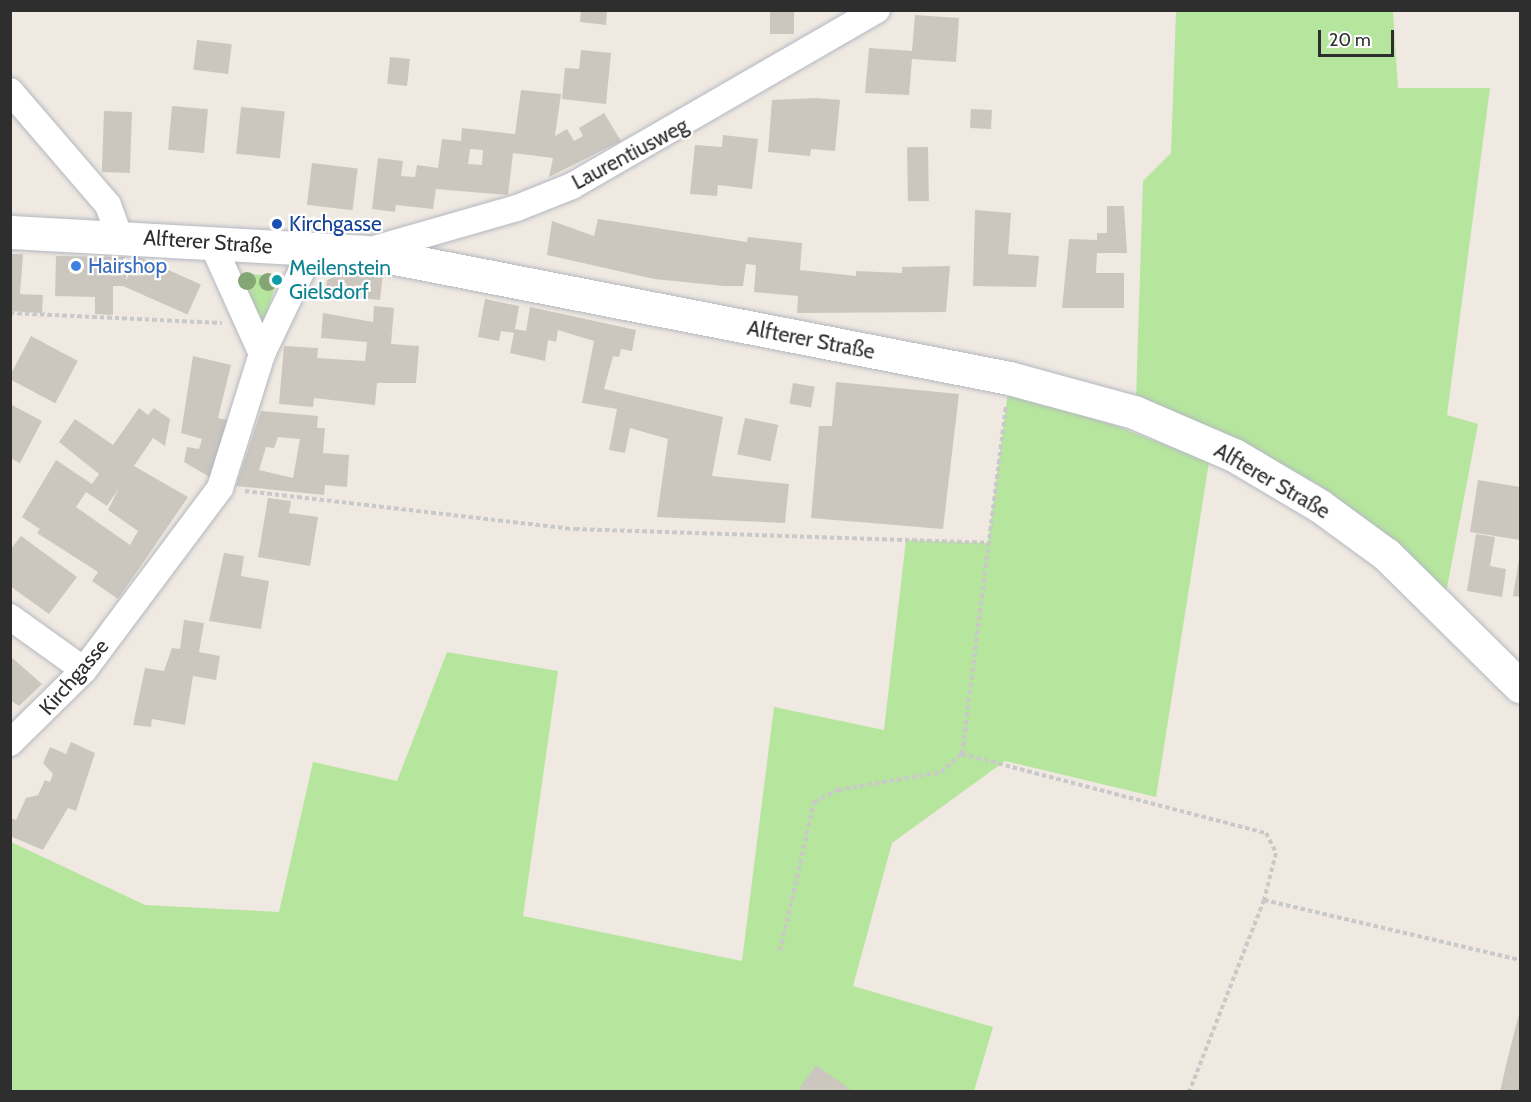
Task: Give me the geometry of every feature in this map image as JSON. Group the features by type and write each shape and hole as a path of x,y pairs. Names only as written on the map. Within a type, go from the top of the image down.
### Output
{"street":[{"name":"Laurentiusweg","path":"364,252 517,208 572,186 876,10"},
{"path":"10,91 108,205 119,237"},
{"name":"Alfterer Straße","path":"10,232 211,241 364,252 1009,378 1134,412 1234,454 1320,506 1387,555 1521,686"},
{"path":"211,241 261,354"},
{"name":"Kirchgasse","path":"10,743 84,670 220,488 261,354 312,249"},
{"path":"10,617 84,670"}],"path":[{"path":"10,313 180,325 246,323"},
{"path":"780,951 814,802 838,790 941,772 962,754 1009,378"},
{"path":"220,488 575,529 988,543"},
{"path":"962,754 1266,833 1276,853 1264,900 1189,1092"},
{"path":"1264,900 1521,960"}],"green space":[{"path":"1176,11 1393,11 1398,88 1490,88 1447,415 1478,424 1446,593 1380,530 1319,485 1222,432 1136,400 1143,181 1171,153"},
{"path":"242,273 278,277 262,329 239,277"},
{"path":"1008,391 1080,412 1209,462 1156,797 1005,761 892,843 853,986 993,1027 974,1091 11,1092 11,842 145,905 279,912 313,762 397,781 447,652 558,671 523,916 742,961 774,707 884,730 906,540 988,543"}],"building":[{"path":"581,10 607,10 606,25 580,22"},
{"path":"770,10 794,10 794,34 770,34"},
{"path":"915,15 959,18 956,62 912,59 909,95 865,93 869,48 912,51"},
{"path":"197,40 232,44 228,74 193,70"},
{"path":"581,50 611,53 606,104 562,99 565,68 579,69"},
{"path":"390,57 410,59 407,86 387,84"},
{"path":"521,90 561,94 555,136 567,129 574,141 583,136 579,128 604,113 621,141 549,177 553,158 513,153 508,195 436,189 433,209 396,205 395,212 372,209 378,158 403,161 401,176 415,177 417,165 438,168 442,139 461,141 462,128 515,134","holes":["470,149 483,150 482,165 468,164"]},
{"path":"816,98 840,100 835,151 811,149 810,156 768,152 772,100"},
{"path":"172,106 208,109 204,153 168,150"},
{"path":"241,107 285,112 280,158 236,154"},
{"path":"971,109 992,110 991,129 970,128"},
{"path":"104,111 132,112 130,173 102,172"},
{"path":"723,135 758,139 752,189 718,185 717,196 690,194 695,145 722,147"},
{"path":"907,147 928,147 929,201 908,201"},
{"path":"312,163 358,169 353,210 307,205"},
{"path":"1107,206 1124,206 1127,253 1097,253 1096,273 1124,273 1124,308 1062,308 1069,239 1097,240 1097,233 1107,233"},
{"path":"975,210 1011,213 1008,254 1039,256 1036,287 973,286"},
{"path":"598,219 747,242 748,237 802,243 800,270 856,276 856,271 902,273 902,267 950,266 946,312 797,313 798,296 754,292 756,265 746,264 743,286 724,286 654,279 547,255 552,221 594,236"},
{"path":"10,254 23,254 20,294 43,295 42,313 10,311"},
{"path":"56,256 127,257 126,286 113,286 113,315 95,314 95,297 55,296"},
{"path":"137,256 201,284 188,315 124,286"},
{"path":"353,269 383,273 380,300 350,297 346,283 339,282 337,295 325,295 327,280"},
{"path":"485,299 519,306 515,329 526,331 530,307 636,330 632,351 621,349 619,357 613,356 604,389 723,417 712,476 789,484 785,523 657,517 668,439 630,428 625,453 609,450 617,409 582,403 594,341 558,330 556,342 548,340 545,361 510,353 514,333 501,331 499,341 478,337"},
{"path":"374,306 394,308 391,344 419,346 416,383 377,383 375,405 314,398 313,407 279,404 284,346 318,348 317,358 365,361 367,342 321,338 323,313 373,322"},
{"path":"31,336 78,361 55,403 10,379"},
{"path":"193,356 231,365 218,418 227,420 213,479 184,462 187,447 199,449 202,439 181,433"},
{"path":"836,382 959,394 943,529 811,518 819,426 832,426"},
{"path":"793,383 815,387 811,408 789,404"},
{"path":"10,404 42,421 20,463 10,458"},
{"path":"139,408 148,415 154,408 170,419 165,446 153,438 134,466 188,497 118,599 92,581 98,572 37,533 40,529 22,517 56,460 92,484 99,474 59,442 75,419 113,445","holes":["119,488 108,510 138,531 130,545 76,507 86,492 107,506"]},
{"path":"261,411 318,416 317,428 325,428 323,453 349,455 347,487 325,485 324,495 236,486","holes":["278,437 300,439 293,478 259,470 266,447 274,448"]},
{"path":"745,418 778,425 771,461 737,454"},
{"path":"1478,480 1520,487 1520,540 1470,532"},
{"path":"268,498 291,501 289,513 318,517 310,566 258,557"},
{"path":"1476,534 1495,537 1490,566 1506,569 1502,597 1467,591"},
{"path":"21,536 77,577 49,614 10,586 10,550"},
{"path":"224,553 244,556 241,576 269,581 261,629 209,621"},
{"path":"1520,559 1520,597 1513,596"},
{"path":"184,620 204,623 199,652 220,656 216,680 193,676 185,725 152,719 151,727 133,725 145,668 164,671 172,648 180,649"},
{"path":"10,656 42,684 19,706 10,700"},
{"path":"71,742 95,753 76,811 68,808 43,850 10,836 11,818 16,820 26,798 38,795 45,780 50,782 53,774 43,763 50,747 66,754"},
{"path":"1520,1010 1520,1092 1500,1092 1507,1061"},
{"path":"816,1065 850,1089 848,1092 797,1092"}],"place":[{"name":"Kirchgasse","path":"277,224"},
{"name":"Hairshop","path":"76,266"},
{"name":"Meilenstein Gielsdorf","path":"277,280"}]}
